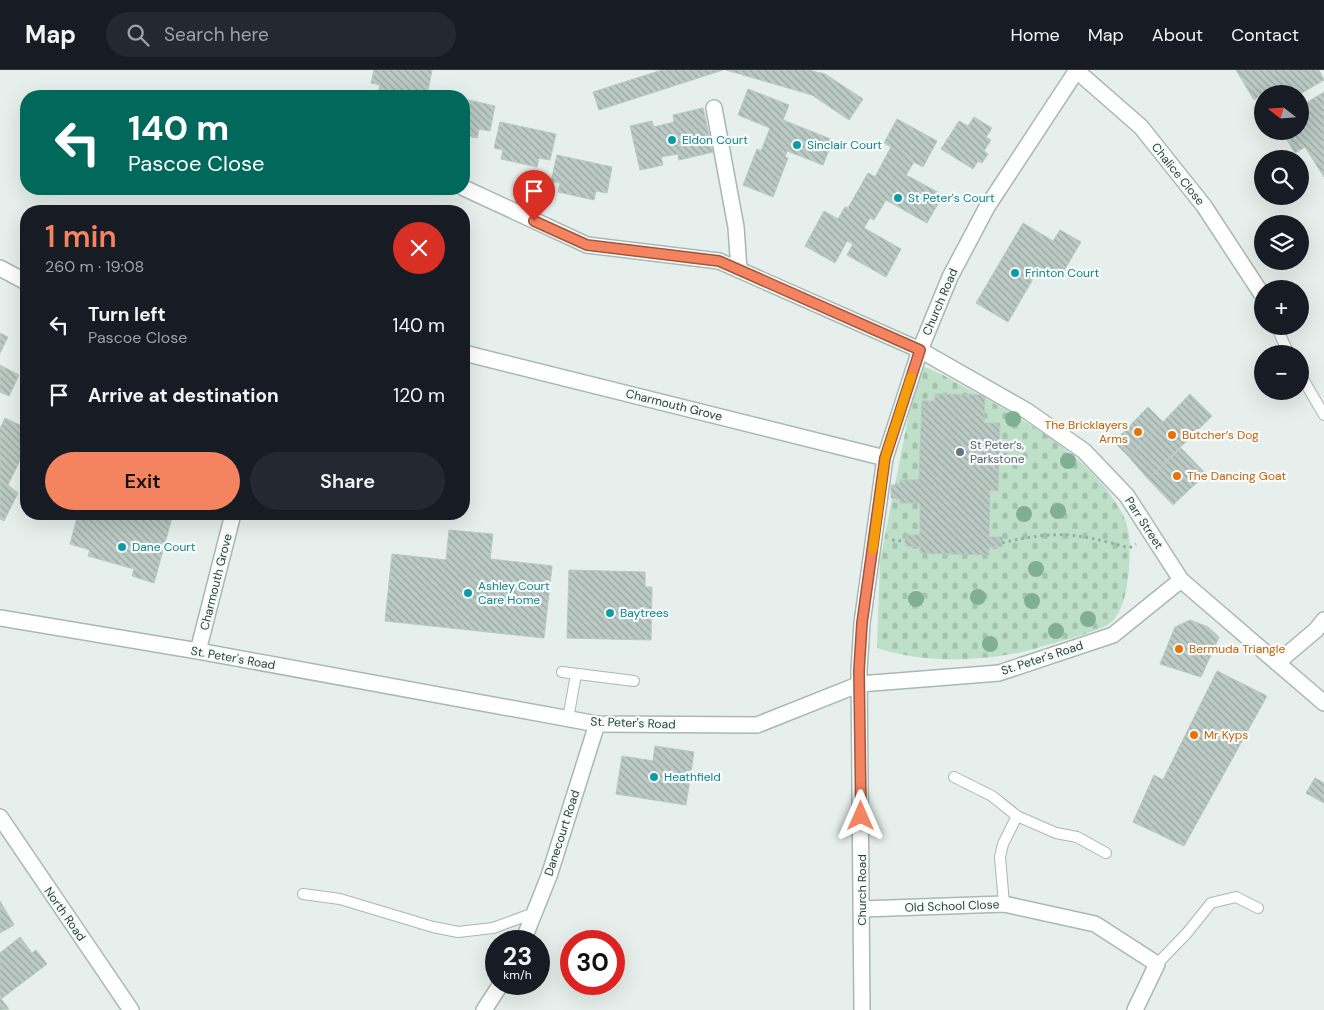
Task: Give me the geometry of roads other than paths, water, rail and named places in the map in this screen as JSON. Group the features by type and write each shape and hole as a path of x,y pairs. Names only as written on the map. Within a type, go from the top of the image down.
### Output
{"street":[{"name":"Chalice Close","path":"1077,71 1141,128 1204,206 1254,283"},
{"name":"Church Road","path":"862,1010 859,670 862,623 885,458 920,350 950,277 987,207 1077,71"},
{"path":"714,108 736,227 739,270"},
{"name":"Parr Street","path":"470,191 587,245 719,261 920,350 1027,411 1084,451 1127,496 1181,580 1324,703"},
{"path":"0,268 20,279"},
{"name":"Charmouth Grove","path":"470,354 885,458"},
{"name":"Charmouth Grove","path":"198,651 231,520"},
{"name":"St. Peter's Road","path":"0,618 198,651 597,724 757,725 860,684 999,673 1113,635 1181,580"},
{"path":"1277,663 1316,630 1324,620"},
{"name":"Danecourt Road","path":"527,930 549,876 597,724"},
{"name":"North Road","path":"0,817 131,1010"},
{"name":"Old School Close","path":"862,909 1004,904 1095,924 1156,964"},
{"path":"1134,1010 1156,964"},
{"path":"484,1010 494,995"}],"lane":[{"path":"1309,389 1324,415"},
{"path":"562,672 634,681"},
{"path":"568,719 576,674"},
{"path":"954,777 992,796 1017,816 1049,831 1077,837 1106,854"},
{"path":"1004,904 1000,856 1003,844 1017,816"},
{"path":"304,894 340,899 433,927 458,932 493,928 534,913"},
{"path":"1156,964 1187,933 1211,903 1236,897 1258,908"}],"place":[{"name":"Eldon Court","path":"672,140"},
{"name":"Sinclair Court","path":"797,145"},
{"name":"St Peter's Court","path":"898,198"},
{"name":"Frinton Court","path":"1015,273"},
{"name":"The Bricklayers Arms","path":"1138,432"},
{"name":"Butcher’s Dog","path":"1172,435"},
{"name":"St Peter’s, Parkstone","path":"960,452"},
{"name":"The Dancing Goat","path":"1177,476"},
{"name":"Dane Court","path":"122,547"},
{"name":"Ashley Court Care Home","path":"468,593"},
{"name":"Baytrees","path":"610,613"},
{"name":"Bermuda Triangle","path":"1179,649"},
{"name":"Mr Kyps","path":"1194,735"},
{"name":"Heathfield","path":"654,777"}]}
